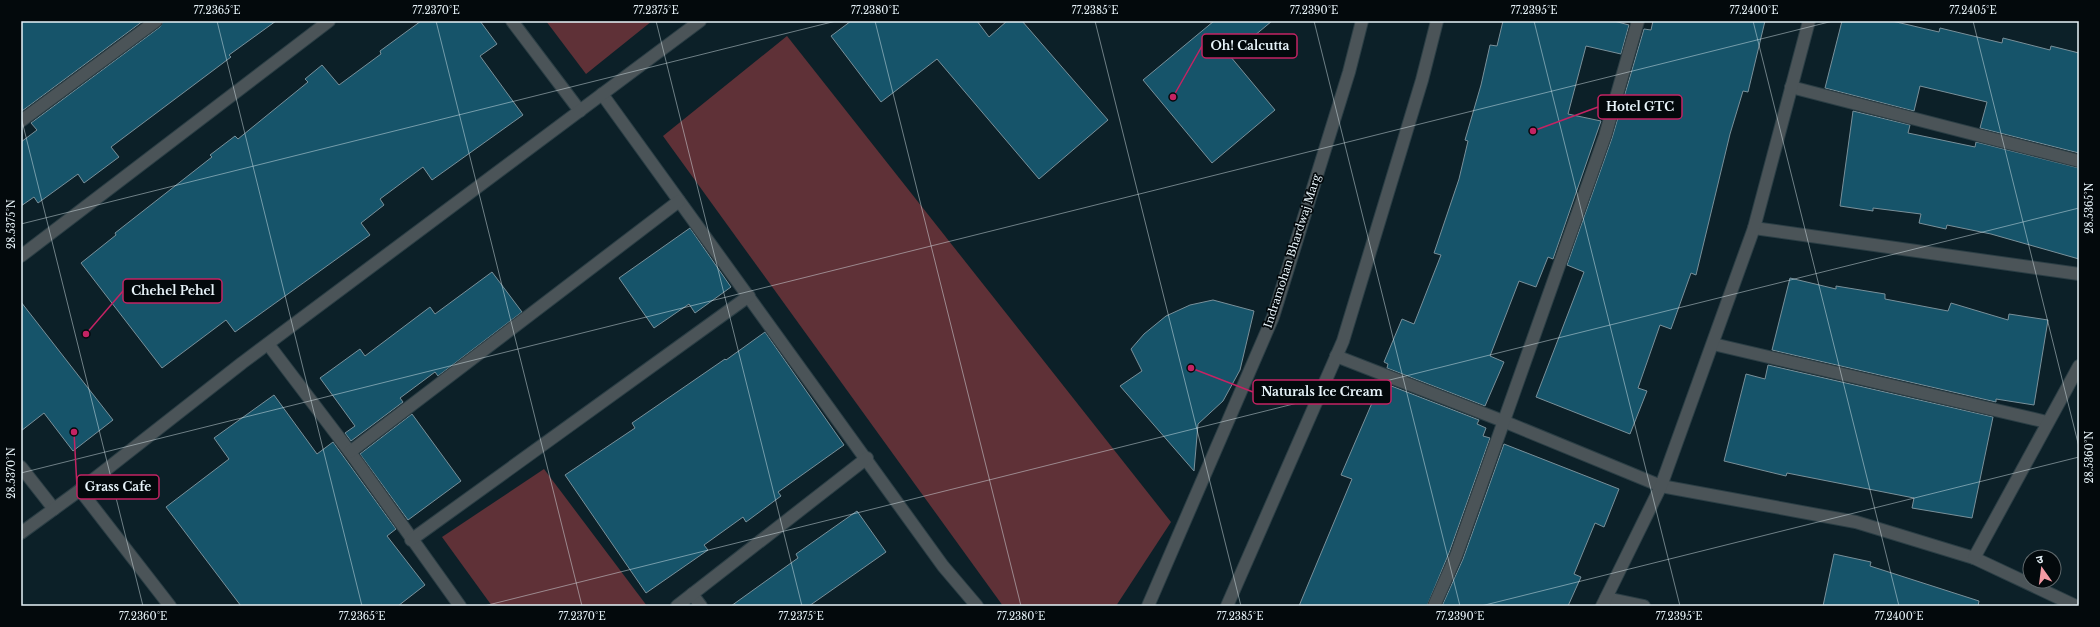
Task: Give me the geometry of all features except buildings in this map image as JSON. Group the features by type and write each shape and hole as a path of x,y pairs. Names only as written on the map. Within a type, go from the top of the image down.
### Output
{"street":[{"path":"21,121 156,21"},
{"path":"21,256 329,21"},
{"path":"512,21 580,111"},
{"path":"21,533 80,490 268,344 700,21"},
{"name":"Indramohan Bhardwaj Marg","path":"1148,606 1272,317 1349,72 1362,21"},
{"path":"1227,606 1343,340 1422,80 1437,21"},
{"path":"1434,606 1456,556 1605,136 1638,21"},
{"path":"1644,606 1604,602 1661,486 1754,228 1809,21"},
{"path":"1791,87 2079,161"},
{"path":"602,94 867,458 943,566 977,606"},
{"path":"350,452 679,201"},
{"path":"1754,228 2079,274"},
{"path":"411,540 749,296"},
{"path":"268,344 350,452 411,540 460,606"},
{"path":"1713,344 2047,422"},
{"path":"1336,356 1504,421 1661,486 1856,522 1974,558 2076,606"},
{"path":"1974,558 2047,422 2079,366"},
{"path":"677,606 867,458"},
{"path":"21,467 54,509"},
{"path":"80,490 170,606"},
{"path":"692,594 700,606"}],"shaded area":[{"path":"546,21 652,21 586,74"},
{"path":"787,36 1171,522 1116,606 1003,606 663,136"},
{"path":"544,469 647,606 492,606 442,537"}],"place":[{"name":"Oh! Calcutta","path":"1173,97"},
{"name":"Hotel GTC","path":"1533,131"},
{"name":"Chehel Pehel","path":"86,334"},
{"name":"Naturals Ice Cream","path":"1191,368"},
{"name":"Grass Cafe","path":"74,432"}]}
